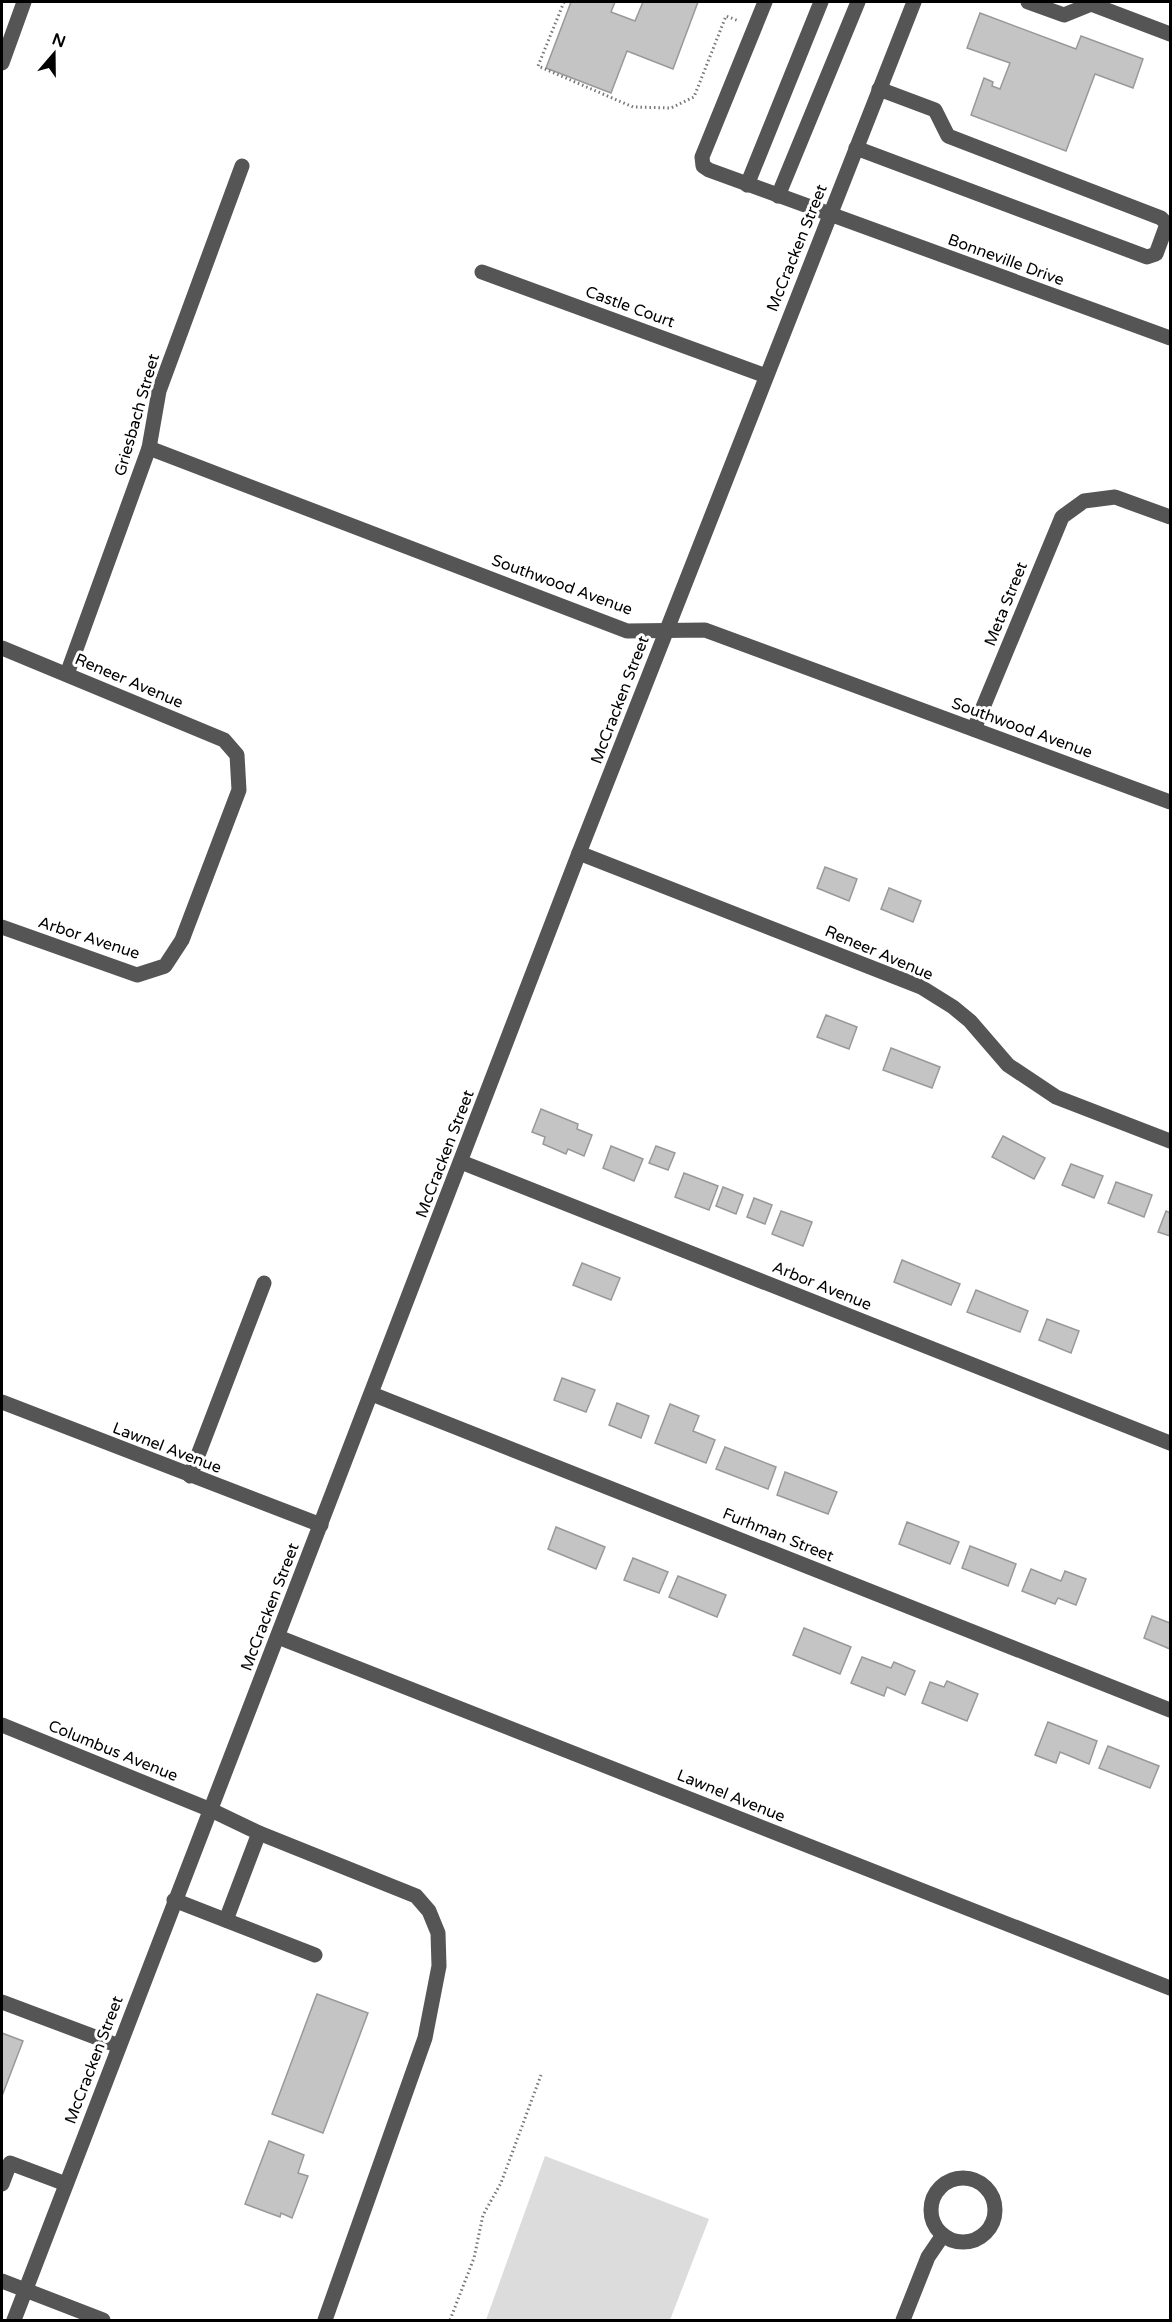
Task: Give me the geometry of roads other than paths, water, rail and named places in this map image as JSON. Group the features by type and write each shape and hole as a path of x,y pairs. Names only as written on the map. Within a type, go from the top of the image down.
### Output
{"street":[{"path":"2,63 24,2"},
{"name":"Bonneville Drive","path":"765,2 702,157 703,166 830,216 1170,338"},
{"path":"747,185 821,2"},
{"path":"778,196 858,2"},
{"name":"McCracken Street","path":"14,2320 579,853 914,2"},
{"path":"1028,2 1064,15 1093,3 1170,34"},
{"path":"856,148 1147,257 1156,254 1167,224 1161,218 948,136 935,110 879,89"},
{"name":"Griesbach Street","path":"68,674 148,448 159,391 242,166"},
{"name":"Castle Court","path":"482,272 766,376"},
{"name":"Southwood Avenue","path":"148,448 627,631 705,630 1170,802"},
{"name":"Meta Street","path":"974,729 1062,517 1084,501 1115,497 1170,517"},
{"name":"Reneer Avenue","path":"2,648 224,740 237,755 240,790 182,940 165,966"},
{"name":"Reneer Avenue","path":"579,853 921,987 953,1007 970,1021 1008,1065 1038,1086 1072,1104 1170,1141"},
{"name":"Arbor Avenue","path":"2,927 137,975 165,966"},
{"name":"Arbor Avenue","path":"461,1162 1170,1443"},
{"path":"190,1476 264,1283"},
{"name":"Furhman Street","path":"372,1394 1170,1710"},
{"name":"Lawnel Avenue","path":"2,1402 321,1525"},
{"name":"Lawnel Avenue","path":"278,1637 1170,1988"},
{"name":"Columbus Avenue","path":"2,1725 416,1896 429,1911 438,1933 440,1965 425,2038 325,2320"},
{"path":"226,1920 259,1833"},
{"path":"174,1900 315,1955"},
{"path":"2,2002 119,2046"},
{"path":"2,2184 10,2163 66,2184"},
{"path":"968,2178 987,2188 995,2207 990,2228 973,2240 963,2242 943,2235 936,2227 931,2207 939,2188 948,2181 968,2178"},
{"path":"903,2320 928,2257 943,2235"},
{"path":"2,2281 103,2320"}]}
